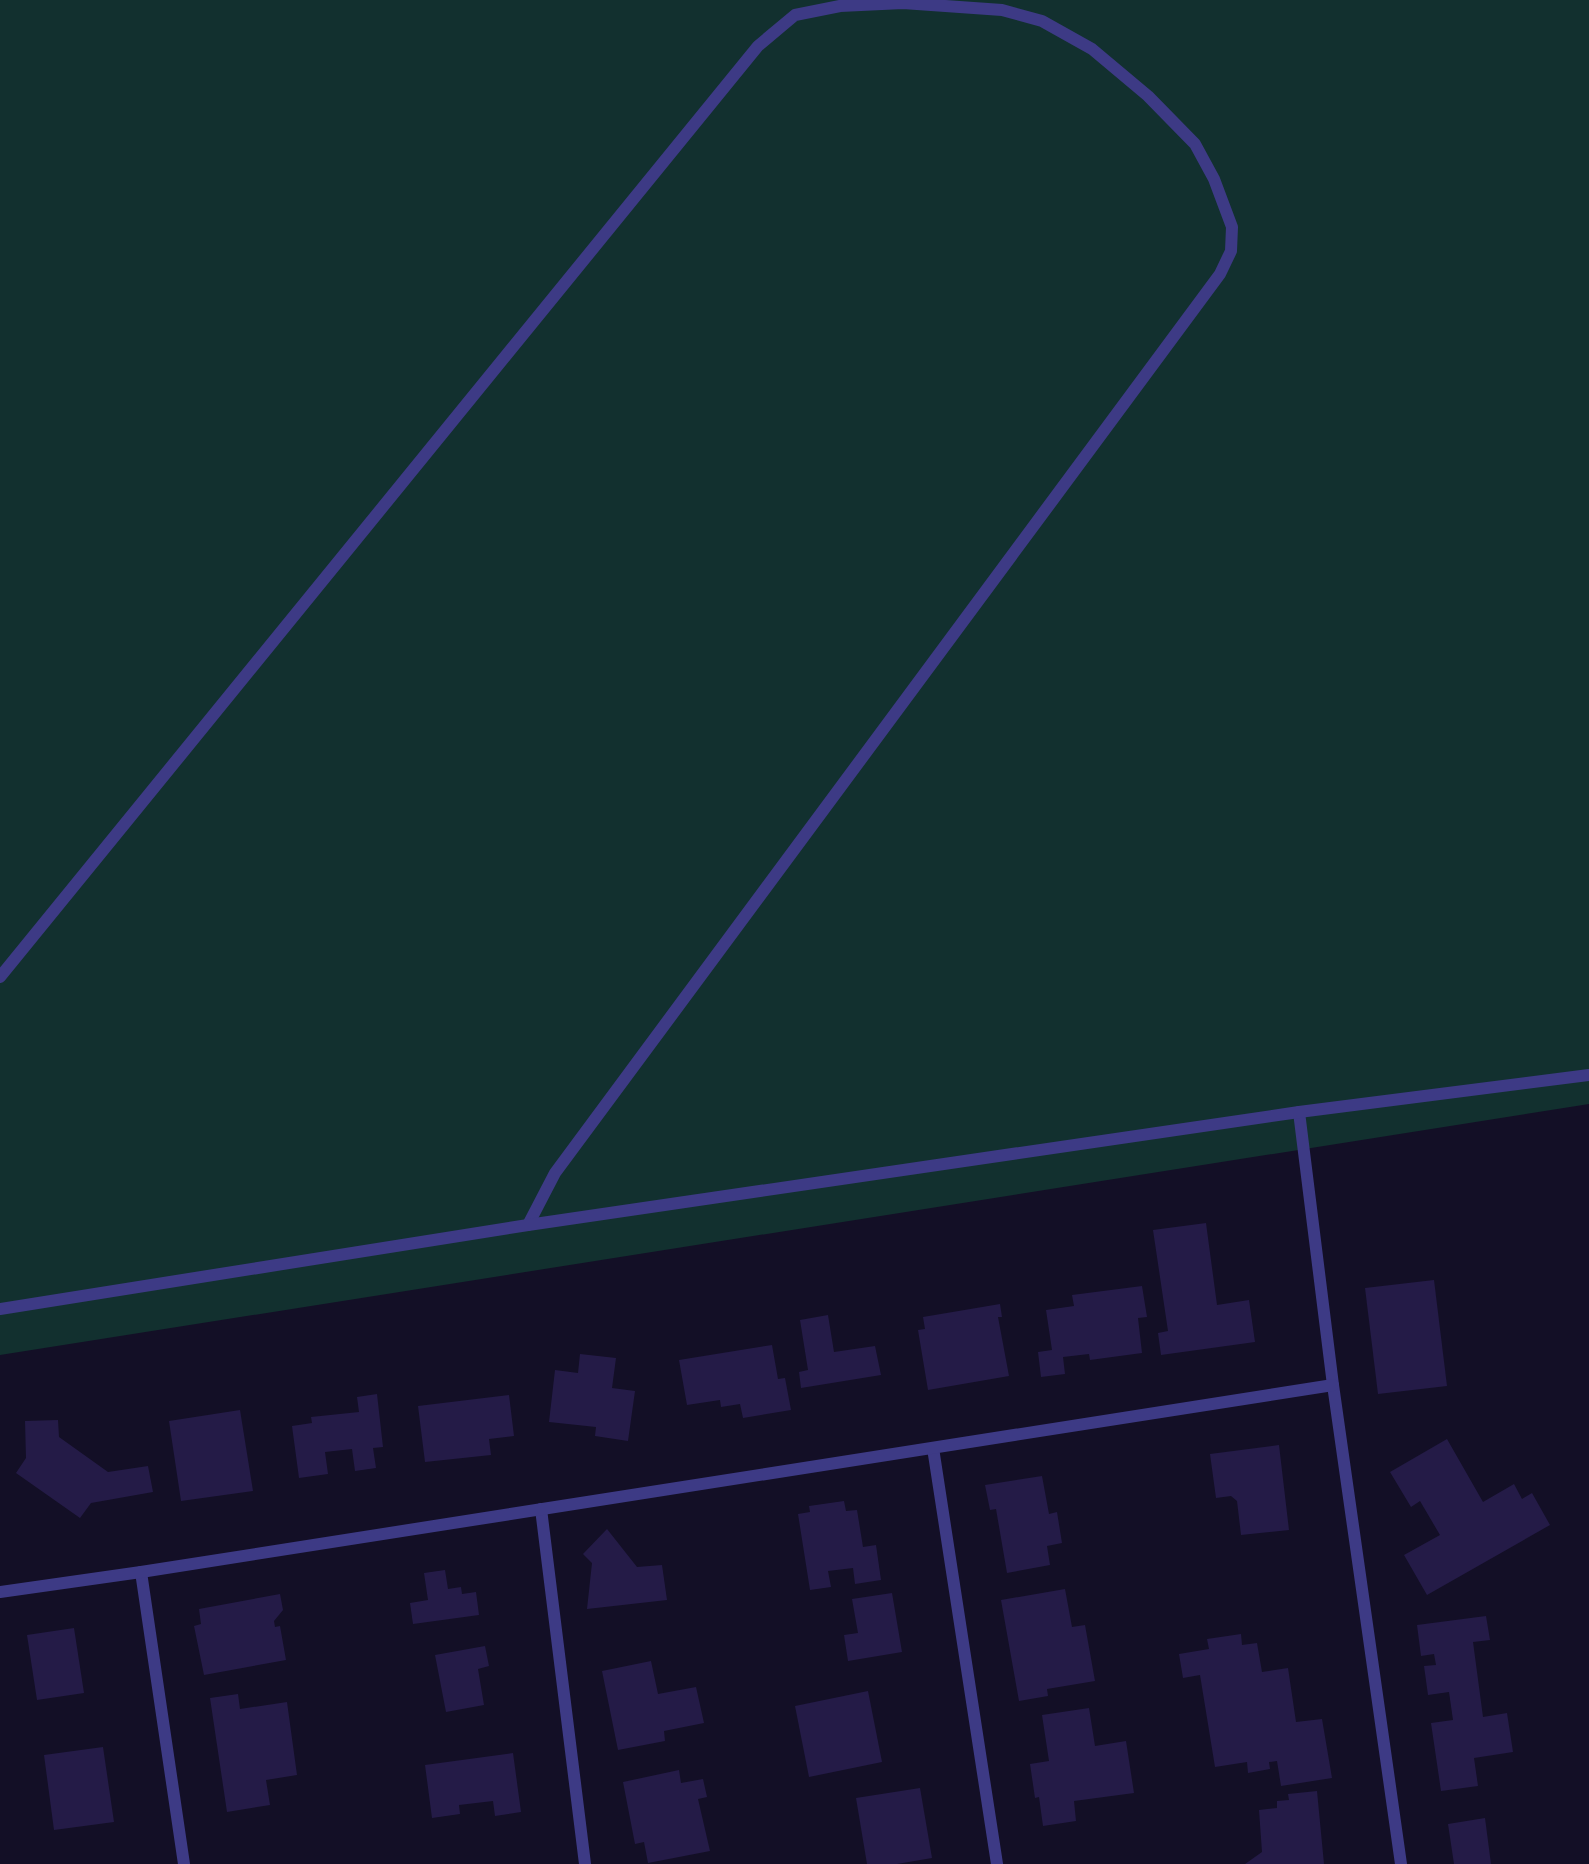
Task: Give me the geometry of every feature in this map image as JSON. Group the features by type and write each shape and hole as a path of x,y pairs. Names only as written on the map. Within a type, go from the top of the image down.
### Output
{"street":[{"path":"0,977 758,46 795,15 840,6 903,3 1002,10 1042,21 1092,49 1148,96 1195,144 1214,179 1232,227 1232,251 1220,274 555,1173 528,1225"},
{"path":"0,1309 528,1225 1298,1112 1589,1075"},
{"path":"1298,1112 1401,1864"},
{"path":"0,1592 141,1572 1334,1385"},
{"path":"933,1448 997,1864"},
{"path":"541,1509 585,1864"},
{"path":"141,1572 184,1864"}],"green space":[{"path":"0,0 1589,0 1589,1104 0,1355"}],"building":[{"path":"1206,1223 1217,1305 1249,1300 1255,1342 1161,1355 1158,1333 1168,1331 1153,1230"},
{"path":"1434,1280 1447,1386 1378,1394 1365,1288"},
{"path":"1142,1286 1147,1317 1138,1318 1142,1353 1090,1360 1089,1354 1063,1357 1065,1374 1041,1377 1038,1352 1052,1350 1046,1310 1074,1306 1072,1295"},
{"path":"1000,1304 1002,1317 998,1317 1009,1376 928,1390 918,1330 925,1329 923,1317"},
{"path":"828,1315 834,1352 875,1346 881,1375 801,1388 799,1372 808,1370 800,1320"},
{"path":"772,1345 778,1379 785,1378 791,1410 743,1418 740,1404 721,1407 720,1400 687,1405 679,1360"},
{"path":"580,1354 616,1358 612,1388 635,1391 628,1441 595,1436 596,1427 549,1422 555,1370 578,1373"},
{"path":"377,1394 383,1447 373,1448 376,1468 355,1471 352,1449 325,1452 328,1474 299,1478 292,1426 312,1423 311,1417 359,1412 357,1397"},
{"path":"509,1395 514,1436 489,1439 491,1455 425,1462 418,1406"},
{"path":"240,1410 253,1491 181,1501 169,1421"},
{"path":"58,1420 59,1437 108,1472 148,1466 153,1492 91,1503 80,1518 16,1473 26,1458 25,1421"},
{"path":"1447,1439 1483,1502 1514,1484 1522,1499 1532,1493 1550,1525 1427,1595 1404,1555 1440,1535 1420,1501 1411,1507 1390,1472"},
{"path":"1279,1445 1289,1530 1241,1535 1237,1501 1231,1496 1216,1498 1210,1454"},
{"path":"1042,1476 1049,1514 1057,1512 1062,1543 1047,1546 1050,1565 1007,1573 996,1509 990,1510 985,1485"},
{"path":"844,1501 846,1511 857,1510 863,1547 876,1545 881,1580 855,1584 853,1568 828,1571 831,1587 810,1590 798,1514 810,1512 809,1506"},
{"path":"607,1529 637,1567 662,1565 667,1600 587,1609 592,1563 583,1554"},
{"path":"445,1570 448,1589 461,1587 462,1594 476,1592 479,1615 413,1624 410,1603 428,1600 424,1573"},
{"path":"1065,1589 1072,1627 1085,1625 1095,1681 1047,1689 1048,1696 1019,1701 1001,1600"},
{"path":"892,1593 902,1652 848,1661 844,1635 858,1633 852,1599"},
{"path":"280,1594 283,1610 274,1621 275,1627 280,1626 286,1660 204,1675 194,1626 201,1624 199,1609"},
{"path":"1486,1616 1490,1640 1473,1642 1483,1717 1507,1713 1513,1752 1474,1758 1478,1786 1441,1791 1431,1723 1453,1720 1449,1692 1428,1695 1424,1666 1436,1665 1434,1654 1421,1656 1417,1625"},
{"path":"74,1628 84,1693 37,1700 27,1635"},
{"path":"1241,1634 1242,1645 1257,1643 1262,1672 1288,1668 1296,1722 1322,1719 1332,1778 1281,1786 1277,1761 1269,1762 1270,1769 1248,1773 1247,1762 1215,1767 1200,1675 1183,1678 1179,1654 1209,1649 1207,1639"},
{"path":"485,1646 489,1666 478,1669 484,1705 446,1712 435,1655"},
{"path":"651,1661 658,1694 696,1687 704,1723 664,1731 665,1741 618,1750 602,1671"},
{"path":"868,1691 882,1762 809,1777 795,1706"},
{"path":"238,1694 240,1709 287,1702 297,1775 266,1780 270,1805 227,1812 210,1698"},
{"path":"1089,1708 1095,1746 1126,1741 1134,1793 1074,1801 1076,1821 1043,1826 1039,1797 1035,1798 1030,1764 1049,1761 1042,1715"},
{"path":"103,1747 114,1822 54,1830 44,1755"},
{"path":"513,1753 521,1812 495,1816 493,1801 459,1805 460,1814 432,1818 425,1765"},
{"path":"679,1770 681,1783 703,1779 707,1797 698,1799 710,1851 648,1863 644,1842 635,1844 623,1782"},
{"path":"920,1788 932,1858 897,1864 867,1864 856,1798"},
{"path":"1317,1791 1324,1864 1245,1864 1262,1852 1259,1810 1277,1808 1277,1801 1289,1800 1288,1794"},
{"path":"1485,1818 1491,1864 1454,1864 1448,1824"}]}
